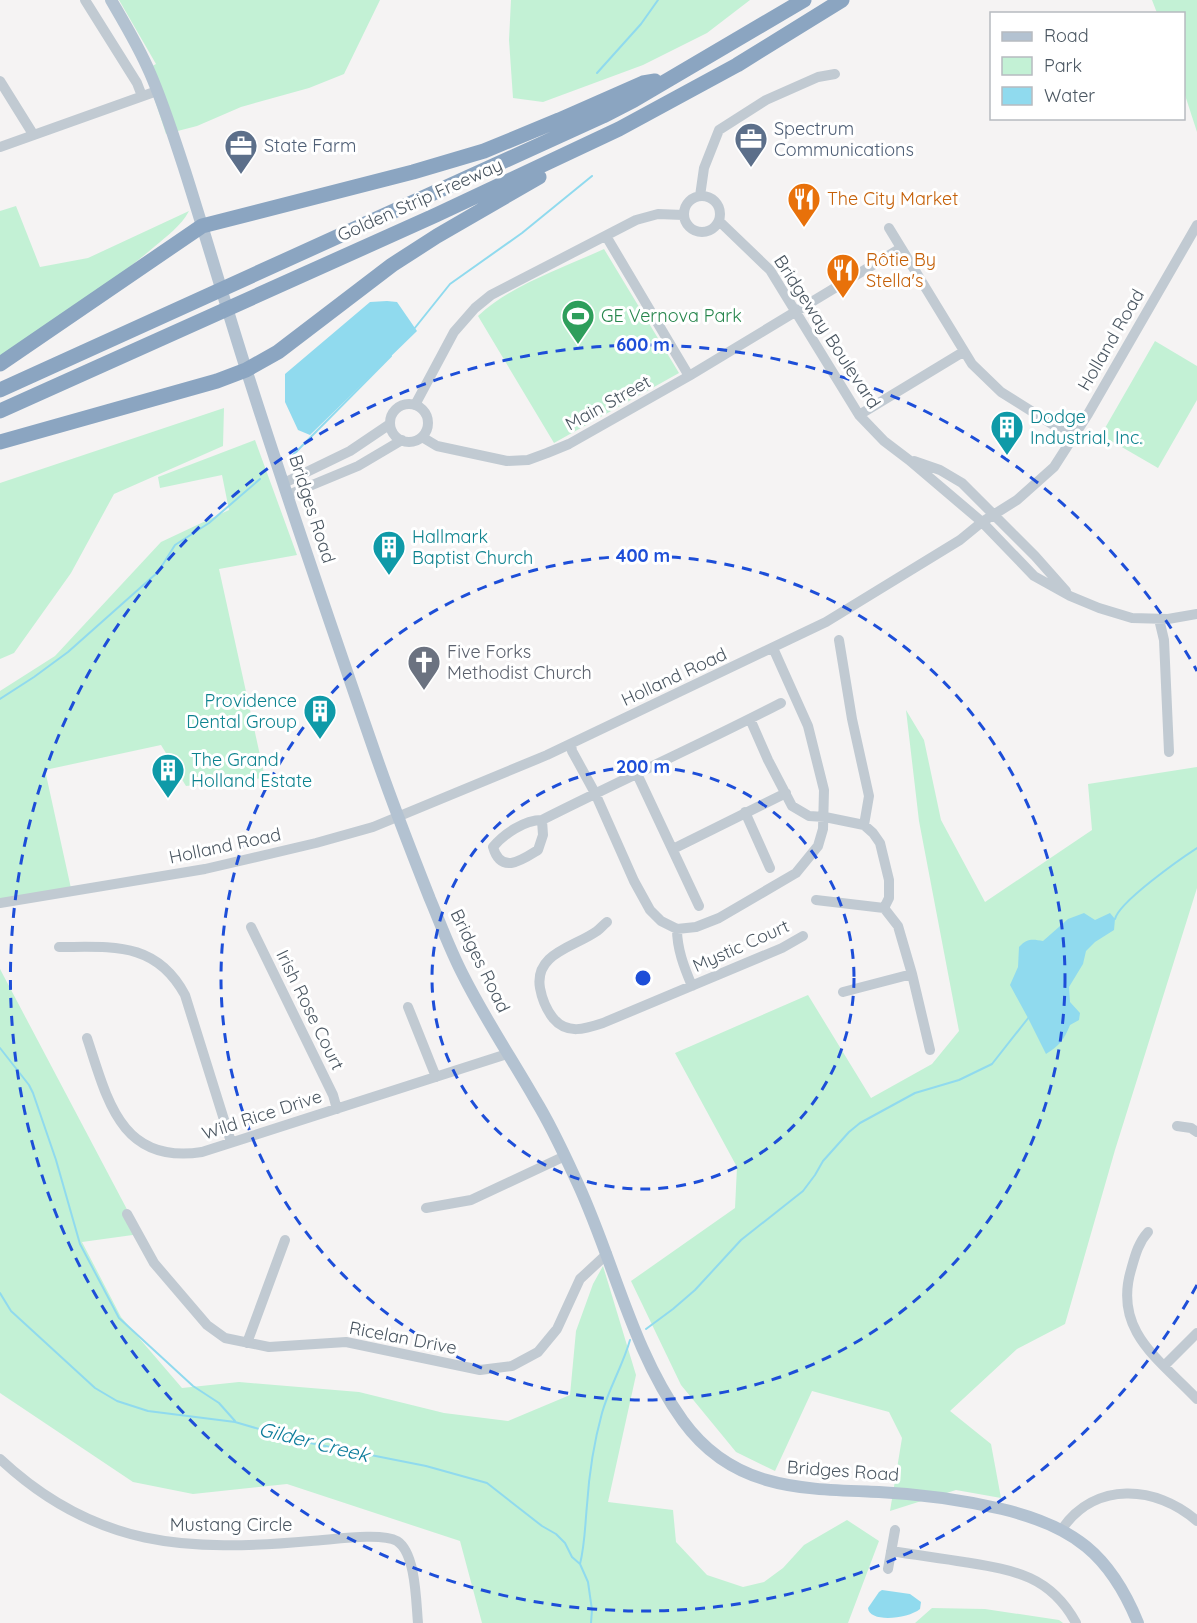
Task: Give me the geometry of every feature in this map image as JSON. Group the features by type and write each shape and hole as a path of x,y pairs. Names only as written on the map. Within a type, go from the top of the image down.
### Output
{"highway":[{"name":"Golden Strip Freeway","path":"0,390 603,116 804,0"},
{"name":"Golden Strip Freeway","path":"0,411 447,210 618,129 737,65 842,0"},
{"path":"0,364 202,226 413,172 484,151 643,83 673,77"},
{"path":"0,442 217,381 246,370 278,352 392,265 618,129"}],"main road":[{"name":"Bridges Road","path":"111,0 138,48 157,90 212,257 246,370 398,818 449,947 565,1156 587,1204 636,1333 662,1387 695,1436 716,1456 754,1477 782,1485 810,1489 901,1493 980,1504 1041,1519 1062,1529 1087,1547 1110,1571 1124,1592 1138,1623"}],"street":[{"path":"85,0 137,83 142,96"},
{"path":"700,196 704,168 719,130 766,100 818,77 835,74"},
{"path":"0,81 33,134"},
{"path":"0,147 157,90"},
{"path":"700,196 716,204 720,215 719,221 711,231 698,232 688,226 683,215 686,204 700,196"},
{"path":"415,405 454,332 475,308 508,285 636,220 658,214 683,215"},
{"name":"Bridgeway Boulevard","path":"719,221 770,270 859,416 884,441 982,522 1034,576 1070,596 1132,618 1159,619 1197,614"},
{"name":"Holland Road","path":"0,903 239,861 320,842 398,818 571,744 826,622 960,540 982,522 1017,500 1054,467 1074,438 1197,225"},
{"path":"889,228 972,364 1001,392 1074,438"},
{"path":"606,236 689,376"},
{"name":"Main Street","path":"422,437 436,446 507,461 528,460 569,444 689,376 901,248"},
{"path":"859,416 963,352"},
{"path":"286,489 358,466 402,440 415,441 422,437 427,430 428,421 425,413 415,405 399,406 392,416 390,424 393,432 402,440"},
{"path":"286,489 390,424"},
{"name":"Bridgeway Boulevard","path":"909,460 940,470 962,483 1035,556 1070,596"},
{"path":"1159,619 1164,640 1169,752"},
{"path":"839,640 852,720 869,796 864,825"},
{"path":"571,744 572,751 595,793 643,900 661,921 677,928 696,927 719,918 796,873 818,846 825,817 824,790 808,726 773,648"},
{"path":"542,820 543,835 538,850 510,864 501,862 495,855 493,847 503,836 534,820 542,820 726,732 781,703"},
{"path":"750,719 792,806 809,816 864,825 880,843 889,880 889,898 884,908"},
{"path":"637,774 699,906"},
{"path":"673,849 786,793"},
{"path":"745,812 770,868"},
{"path":"816,900 884,908 898,926 930,1050"},
{"name":"Mystic Court","path":"607,922 596,932 566,946 543,965 538,980 542,1000 554,1019 569,1030 580,1030 692,986 782,948 803,936"},
{"name":"Irish Rose Court","path":"251,927 333,1095 337,1109"},
{"path":"677,928 680,953 692,986"},
{"path":"59,947 124,948 152,958 171,974 185,995 231,1142"},
{"path":"843,992 912,974"},
{"path":"408,1007 436,1077"},
{"name":"Wild Rice Drive","path":"87,1038 109,1105 123,1126 138,1139 160,1150 182,1154 202,1152 507,1054"},
{"path":"1177,1126 1191,1128 1197,1132"},
{"path":"426,1208 471,1200 565,1156"},
{"name":"Ricelan Drive","path":"126,1214 154,1263 207,1325 225,1338 269,1347 346,1342 474,1370 506,1368 528,1359 547,1344 557,1329 580,1279 607,1254"},
{"path":"1148,1232 1138,1246 1129,1277 1126,1304 1129,1318 1135,1331 1197,1399"},
{"path":"248,1343 285,1240"},
{"path":"1165,1365 1197,1334"},
{"name":"Mustang Circle","path":"0,1459 19,1476 57,1503 111,1529 154,1540 227,1545 389,1538 399,1543 409,1556 418,1623"},
{"path":"1062,1529 1070,1518 1089,1502 1125,1493 1150,1496 1168,1503 1197,1521"},
{"path":"888,1569 895,1530"},
{"path":"891,1551 987,1566 1024,1575 1050,1589 1076,1623"}],"green space":[{"path":"119,0 380,0 344,74 309,88 241,107 197,126 166,134 145,70 156,64"},
{"path":"511,0 750,0 707,33 643,65 543,102 513,98 509,40"},
{"path":"1152,0 1197,0 1197,132 1185,95 1185,12 1157,12"},
{"path":"16,206 40,267 88,258 189,211 173,230 117,277 0,357 0,211"},
{"name":"GE Vernova Park","path":"604,249 679,373 554,443 478,316 522,286"},
{"path":"1155,341 1197,366 1197,400 1158,468 1101,435"},
{"path":"224,408 223,446 114,494 71,573 14,653 0,659 0,483"},
{"path":"255,440 297,555 219,569 265,778 186,786 161,745 45,770 72,893 0,904 0,691 55,656 161,542 229,510 222,475 160,488 158,477"},
{"path":"906,710 924,740 941,820 985,902 1092,830 1088,784 1197,767 1197,888 1115,1150 1065,1324 1017,1349 950,1411 991,1444 1001,1498 956,1490 890,1511 902,1438 889,1412 812,1391 775,1471 736,1452 681,1385 631,1281 735,1208 737,1167 675,1053 808,995 871,1098 932,1064 959,1031 919,821"},
{"path":"0,969 140,1234 82,1242 121,1317 182,1388 239,1382 359,1392 444,1413 508,1421 570,1395 576,1331 593,1284 603,1266 636,1375 608,1502 673,1510 676,1542 707,1575 743,1587 764,1582 783,1568 804,1545 847,1520 879,1541 848,1623 482,1623 460,1541 287,1484 193,1494 133,1482 0,1393"},
{"path":"932,1608 985,1609 1059,1620 1063,1623 915,1623"}],"water":[{"path":"370,302 397,302 417,331 310,435 298,430 285,402 285,374"},
{"path":"1084,913 1095,920 1110,913 1115,919 1114,930 1095,942 1086,951 1083,964 1069,987 1070,1002 1080,1013 1079,1020 1070,1025 1061,1042 1046,1054 1010,985 1018,967 1019,947 1030,940 1043,941 1068,919"},
{"path":"882,1590 910,1594 921,1602 920,1609 899,1617 875,1616 868,1608"}],"waterway":[{"path":"597,73 641,24 658,0"},
{"path":"414,329 450,284 522,233 592,176"},
{"path":"292,456 391,356"},
{"path":"0,699 68,652 158,572 175,545 209,523 260,479"},
{"path":"1115,919 1127,902 1138,892 1197,848"},
{"path":"646,1329 695,1290 741,1240 803,1191 823,1161 860,1123 915,1093 959,1080 992,1064 1029,1017"},
{"path":"0,1048 33,1093 56,1160 80,1244 119,1318 193,1386 219,1403 235,1421"},
{"name":"Gilder Creek","path":"0,1293 11,1311 95,1388 117,1401 148,1411 235,1422 300,1441 426,1466 487,1483 565,1543 572,1557 580,1564 588,1582 592,1610 591,1623"},
{"path":"580,1564 597,1435 605,1404 630,1340"}],"place":[{"name":"Spectrum Communications","path":"751,168"},
{"name":"State Farm","path":"241,175"},
{"name":"The City Market","path":"804,228"},
{"name":"Rôtie By Stella's","path":"843,299"},
{"name":"GE Vernova Park","path":"578,345"},
{"name":"Dodge Industrial, Inc.","path":"1007,456"},
{"name":"Hallmark Baptist Church","path":"389,576"},
{"name":"Five Forks Methodist Church","path":"424,691"},
{"name":"Providence Dental Group","path":"320,740"},
{"name":"The Grand Holland Estate","path":"168,799"}]}
